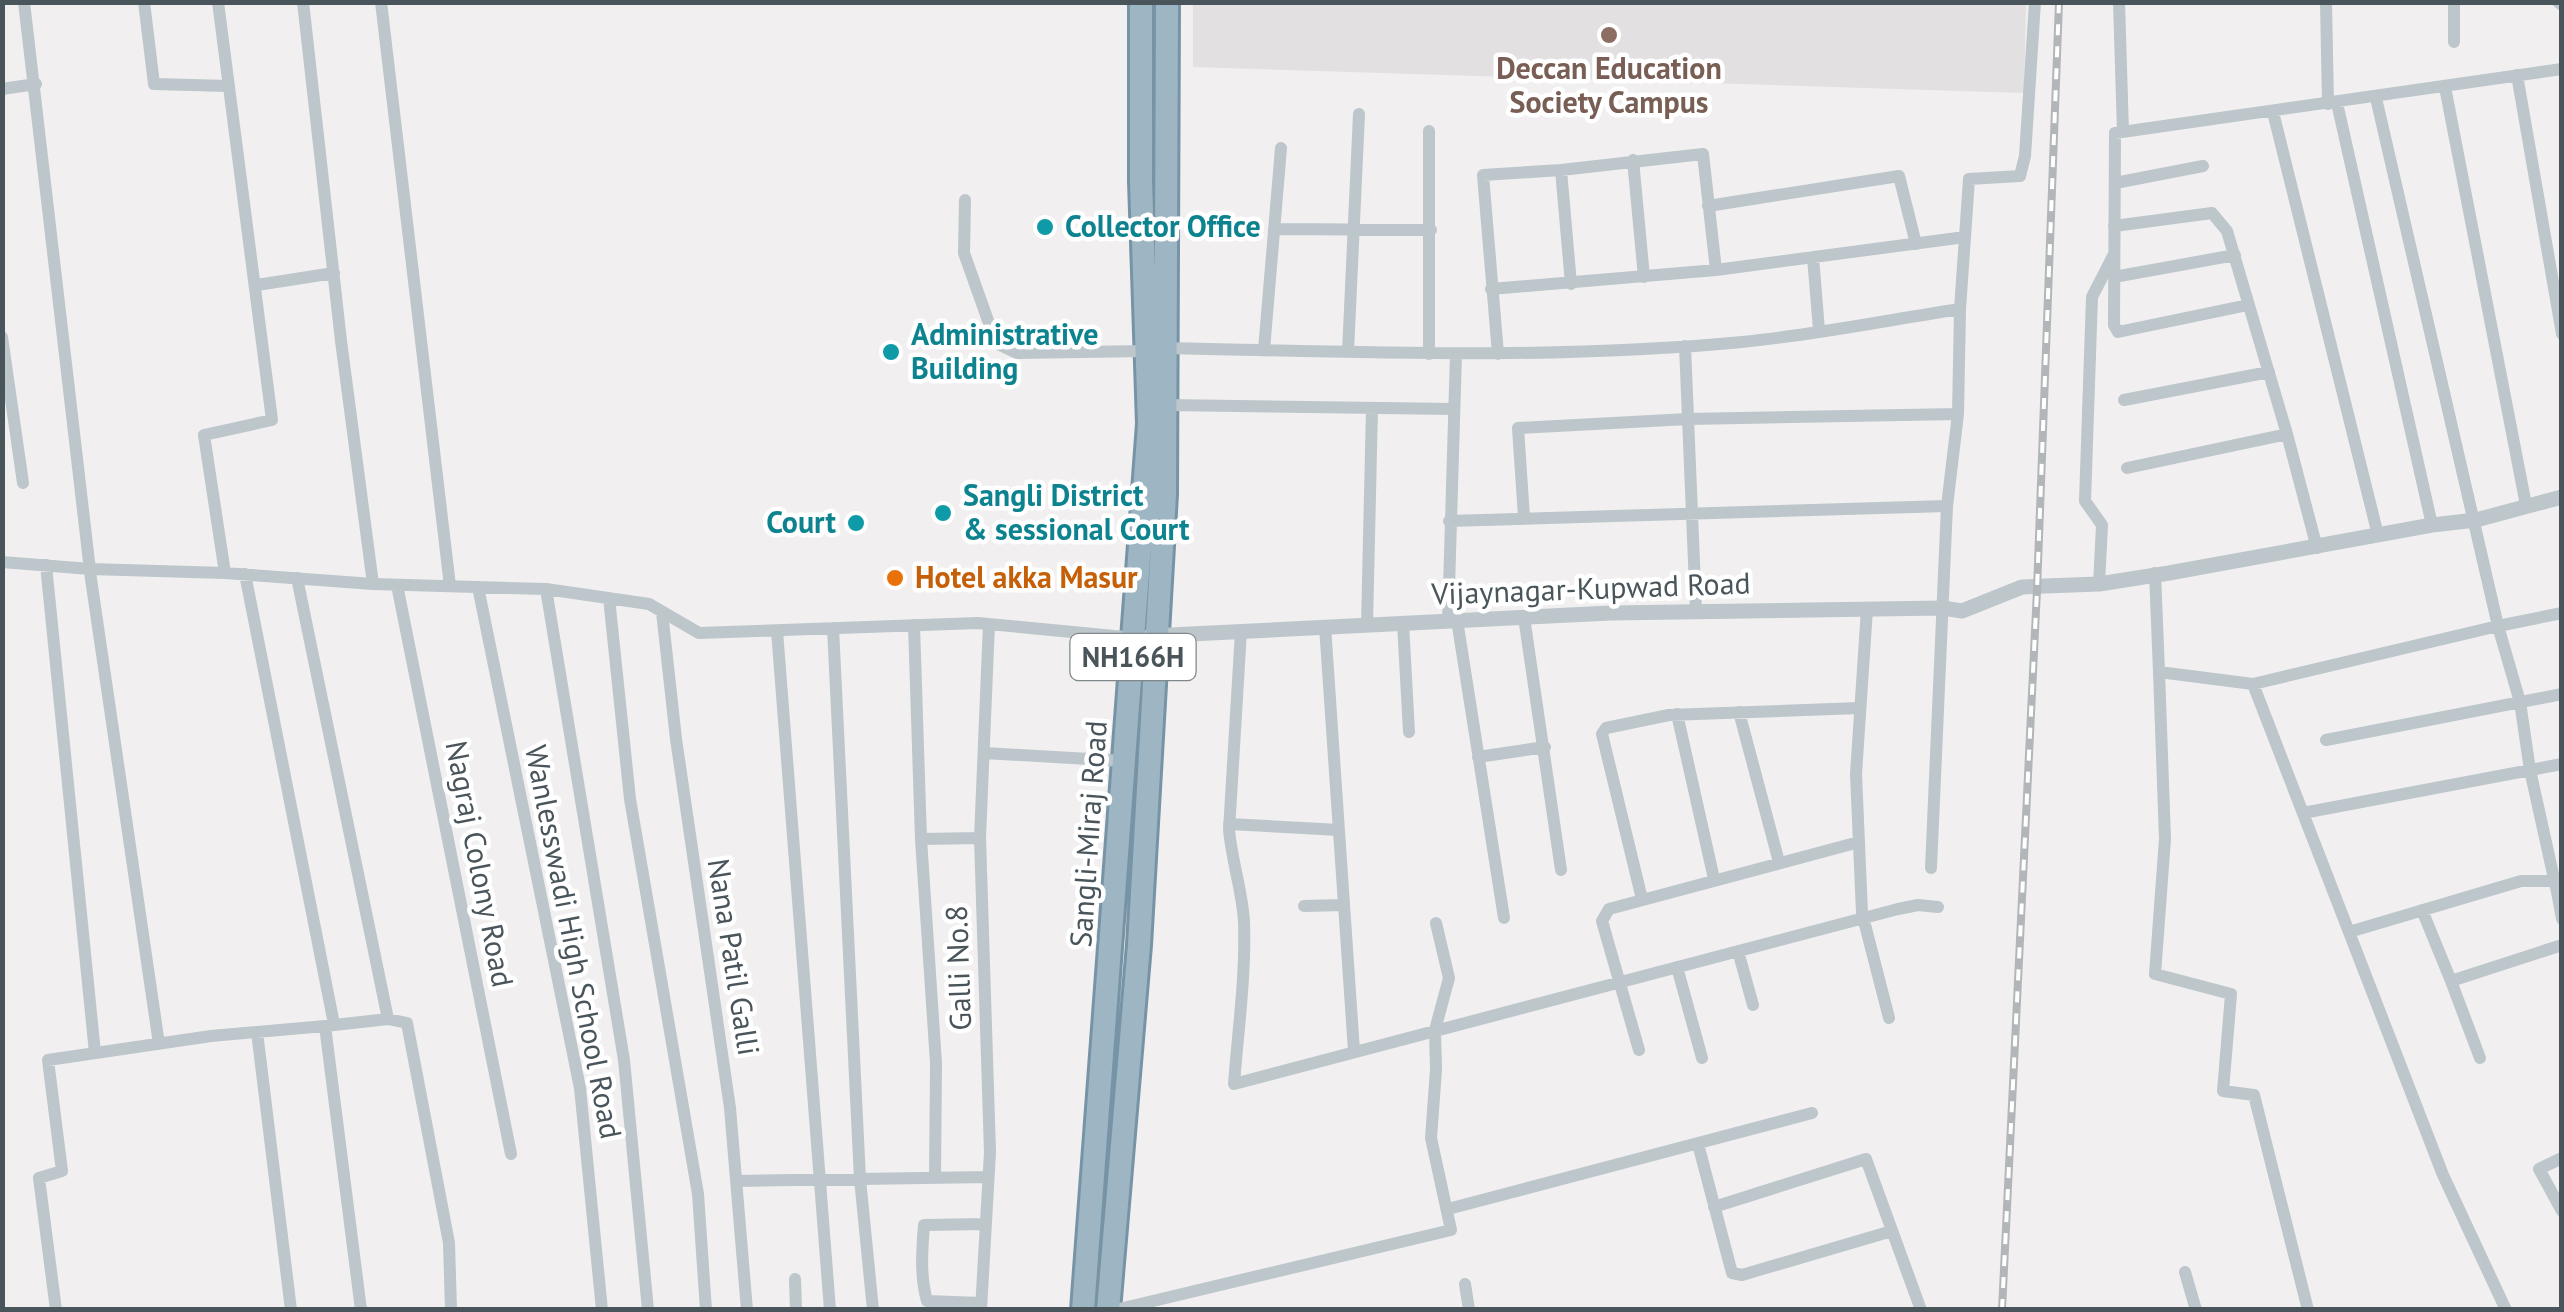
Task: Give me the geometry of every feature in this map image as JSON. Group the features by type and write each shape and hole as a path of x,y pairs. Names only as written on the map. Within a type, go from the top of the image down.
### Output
{"highway":[{"name":"Sangli-Miraj Road","path":"1084,1310 1124,761 1165,494 1166,405 1156,349 1141,181 1141,2"},
{"name":"Sangli-Miraj Road","path":"1112,1310 1139,944 1148,424 1156,349 1167,2"}],"street":[{"path":"24,2 90,570 158,1044"},
{"path":"144,2 154,84 228,86"},
{"path":"218,2 272,420 204,436 225,573"},
{"path":"304,2 374,584"},
{"path":"381,2 450,586"},
{"path":"1931,868 1947,506 1958,414 1968,180 2020,176 2025,156 2035,2"},
{"path":"2118,2 2122,132"},
{"path":"2326,2 2333,104 2432,525"},
{"path":"2454,2 2454,42"},
{"path":"2248,305 2118,332 2114,325 2115,134 2562,70"},
{"path":"2517,75 2562,334"},
{"path":"2,89 36,84"},
{"path":"2446,87 2526,504"},
{"path":"2376,98 2498,626 2520,702 2530,770 2562,918"},
{"path":"2273,112 2378,535"},
{"path":"1348,352 1359,114"},
{"path":"1428,354 1430,131"},
{"path":"1264,350 1281,148"},
{"path":"1498,354 1482,175 1702,154 1716,270"},
{"path":"1633,160 1644,277"},
{"path":"2114,183 2203,166"},
{"path":"1561,170 1571,284"},
{"path":"1708,206 1899,176 1916,244"},
{"path":"964,200 964,253 996,343 1018,353 1156,349 1498,354 1684,346 1746,342 1960,309"},
{"path":"2114,226 2212,214 2226,231 2317,548"},
{"path":"1274,229 1432,230"},
{"path":"1491,288 1716,270 1965,237"},
{"path":"2114,254 2092,296 2085,501 2102,525 2099,584 2476,520 2562,497"},
{"path":"2114,277 2235,255"},
{"path":"1813,257 1820,330"},
{"path":"256,284 334,273"},
{"path":"2,337 22,483"},
{"path":"1684,346 1696,610"},
{"path":"1456,354 1449,522 1452,620 1504,918"},
{"path":"2124,400 2269,372"},
{"path":"1166,405 1454,409"},
{"path":"1366,625 1372,408"},
{"path":"1524,517 1518,428 1688,419 1958,414"},
{"path":"2127,468 2287,434"},
{"path":"1449,522 1947,506"},
{"path":"2,562 90,570 546,589 648,604 699,634 989,624 1146,637"},
{"path":"46,566 95,1054"},
{"path":"245,574 330,1025 361,1310"},
{"path":"2156,574 2165,840 2155,974 2231,994 2222,1091 2254,1095 2308,1310"},
{"path":"297,578 388,1018"},
{"name":"Vijaynagar-Kupwad Road","path":"1146,637 1696,610 1962,611 2022,587 2099,584"},
{"name":"Nagraj Colony Road","path":"398,585 511,1154"},
{"name":"Wanlesswadi High School Road","path":"478,587 580,1088 602,1310"},
{"path":"546,589 624,1060 648,1310"},
{"path":"609,598 630,799 698,1194 706,1310"},
{"path":"1866,609 1856,774 1863,918 1889,1018"},
{"name":"Nana Patil Galli","path":"662,612 676,739 730,1108 747,1310"},
{"path":"2159,672 2253,684 2562,613"},
{"path":"1524,617 1560,870"},
{"path":"1403,623 1409,732"},
{"name":"Galli No.8","path":"981,1306 988,1177 980,838 989,624"},
{"path":"914,626 936,1062 935,1178"},
{"path":"1325,626 1354,1051"},
{"path":"833,628 860,1179 873,1310"},
{"path":"777,630 830,1310"},
{"path":"1241,631 1229,824 1232,861 1242,888 1244,926 1234,1084 1863,918 1918,906 1938,908"},
{"path":"2253,684 2443,1176 2506,1310"},
{"path":"2326,740 2562,694"},
{"path":"1642,899 1602,734 1606,728 1677,714 1860,708"},
{"path":"1739,712 1779,862"},
{"path":"1677,714 1714,879"},
{"path":"1478,758 1545,747"},
{"path":"984,754 1124,761"},
{"path":"2303,813 2562,764"},
{"path":"1229,824 1339,830"},
{"path":"922,838 980,838"},
{"path":"1640,1050 1602,921 1610,909 1859,842"},
{"path":"2349,932 2521,881 2558,888"},
{"path":"1304,906 1344,905"},
{"path":"2422,910 2480,1058"},
{"path":"1112,1310 1451,1230 1431,1138 1435,1030 1450,978 1436,923"},
{"path":"2451,981 2562,946"},
{"path":"1738,951 1753,1005"},
{"path":"1677,967 1702,1058"},
{"path":"56,1310 40,1178 62,1171 48,1060 388,1018 407,1022 449,1243 450,1310"},
{"path":"257,1032 291,1310"},
{"path":"1448,1209 1812,1113"},
{"path":"1698,1144 1732,1274 1742,1275 1892,1231"},
{"path":"2562,1158 2539,1169 2562,1211"},
{"path":"1714,1208 1866,1160 1921,1310"},
{"path":"737,1181 988,1177"},
{"path":"981,1306 926,1301 922,1249 924,1225 985,1224"},
{"path":"2185,1272 2196,1310"},
{"path":"795,1279 796,1310"},
{"path":"1466,1284 1468,1310"}],"shaded area":[{"name":"Deccan Education Society Campus","path":"1193,3 2026,3 2024,93 1193,67"}],"railway":[{"path":"2002,1310 2037,590 2059,2"}],"place":[{"name":"Deccan Education Society Campus","path":"1609,35"},
{"name":"Collector Office","path":"1045,227"},
{"name":"Administrative Building","path":"891,352"},
{"name":"Sangli District & sessional Court","path":"943,513"},
{"name":"Court","path":"856,523"},
{"name":"Hotel akka Masur","path":"895,578"}]}
